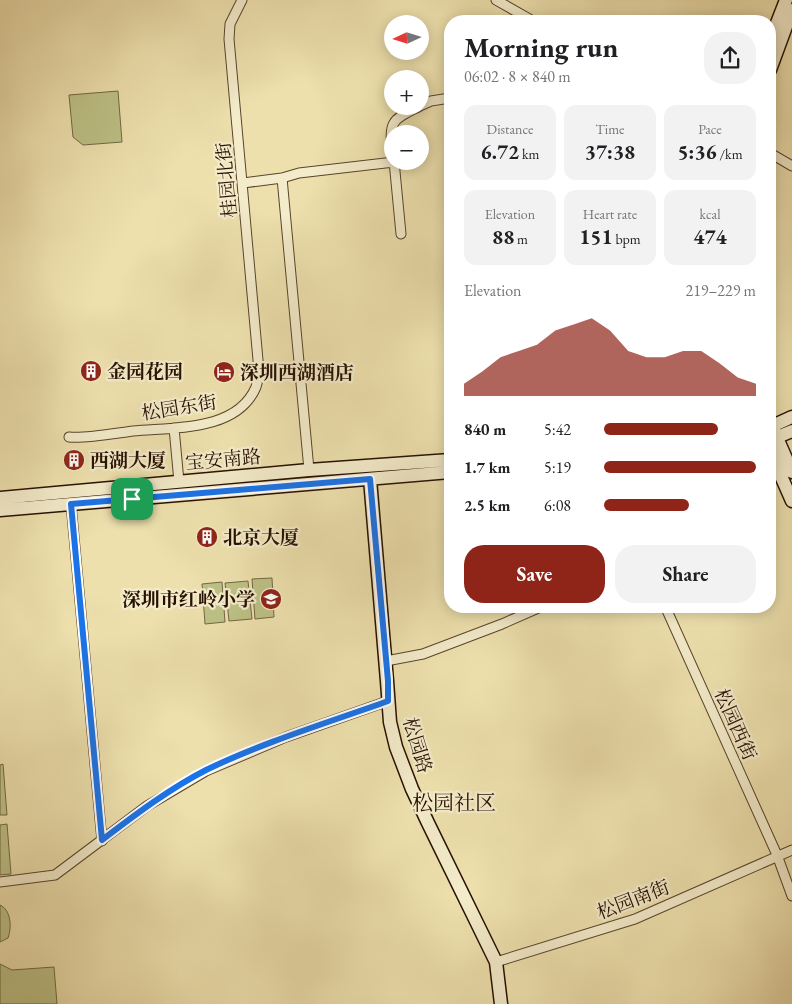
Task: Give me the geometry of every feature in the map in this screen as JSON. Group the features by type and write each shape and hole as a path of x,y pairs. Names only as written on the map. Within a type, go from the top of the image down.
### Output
{"street":[{"name":"桂园北街","path":"242,0 230,24 229,40 258,360"},
{"path":"496,0 522,15"},
{"path":"776,26 786,0"},
{"path":"776,54 792,10"},
{"path":"429,102 444,99"},
{"path":"392,125 393,122 403,115"},
{"path":"776,157 792,166"},
{"path":"243,183 282,178 299,173 384,163"},
{"path":"395,170 400,234"},
{"path":"282,178 309,470"},
{"name":"松园东街","path":"69,437 174,428 222,419 240,406 256,387 259,374 258,360"},
{"path":"776,428 792,417"},
{"path":"174,428 179,482"},
{"path":"776,431 792,431"},
{"path":"776,439 792,472"},
{"name":"宝安南路","path":"0,498 309,470 444,460"},
{"path":"776,465 792,501"},
{"name":"宝安南路","path":"0,510 444,473"},
{"name":"松园路","path":"370,479 392,733 412,789 496,962 501,1004"},
{"path":"71,504 102,840"},
{"path":"386,662 423,654 527,613"},
{"name":"松园西街","path":"667,613 777,855"},
{"path":"0,882 55,875 147,806 206,770 286,738 388,701"},
{"name":"松园南街","path":"496,962 635,919 792,850"},
{"path":"777,855 792,896"}],"green space":[{"path":"118,91 122,142 83,145 73,137 69,95"},
{"path":"272,578 274,617 255,619 252,579"},
{"path":"248,581 252,619 229,621 225,583"},
{"path":"222,582 225,622 205,624 202,584"},
{"path":"3,764 7,815 0,815 0,765"},
{"path":"7,824 11,874 0,875 0,825"},
{"path":"0,905 4,907 8,915 10,929 8,938 0,942"},
{"path":"0,964 12,970 54,967 57,1004 0,1004"}],"place":[{"name":"金园花园","path":"91,371"},
{"name":"深圳西湖酒店","path":"224,372"},
{"name":"西湖大厦","path":"74,460"},
{"name":"北京大厦","path":"207,537"},
{"name":"深圳市红岭小学","path":"271,599"}],"district":[{"name":"松园社区","path":"454,803"}],"route":[{"path":"370,479 388,681 388,701 286,738 206,770 147,806 102,840 71,504 132,499 370,479"}]}
